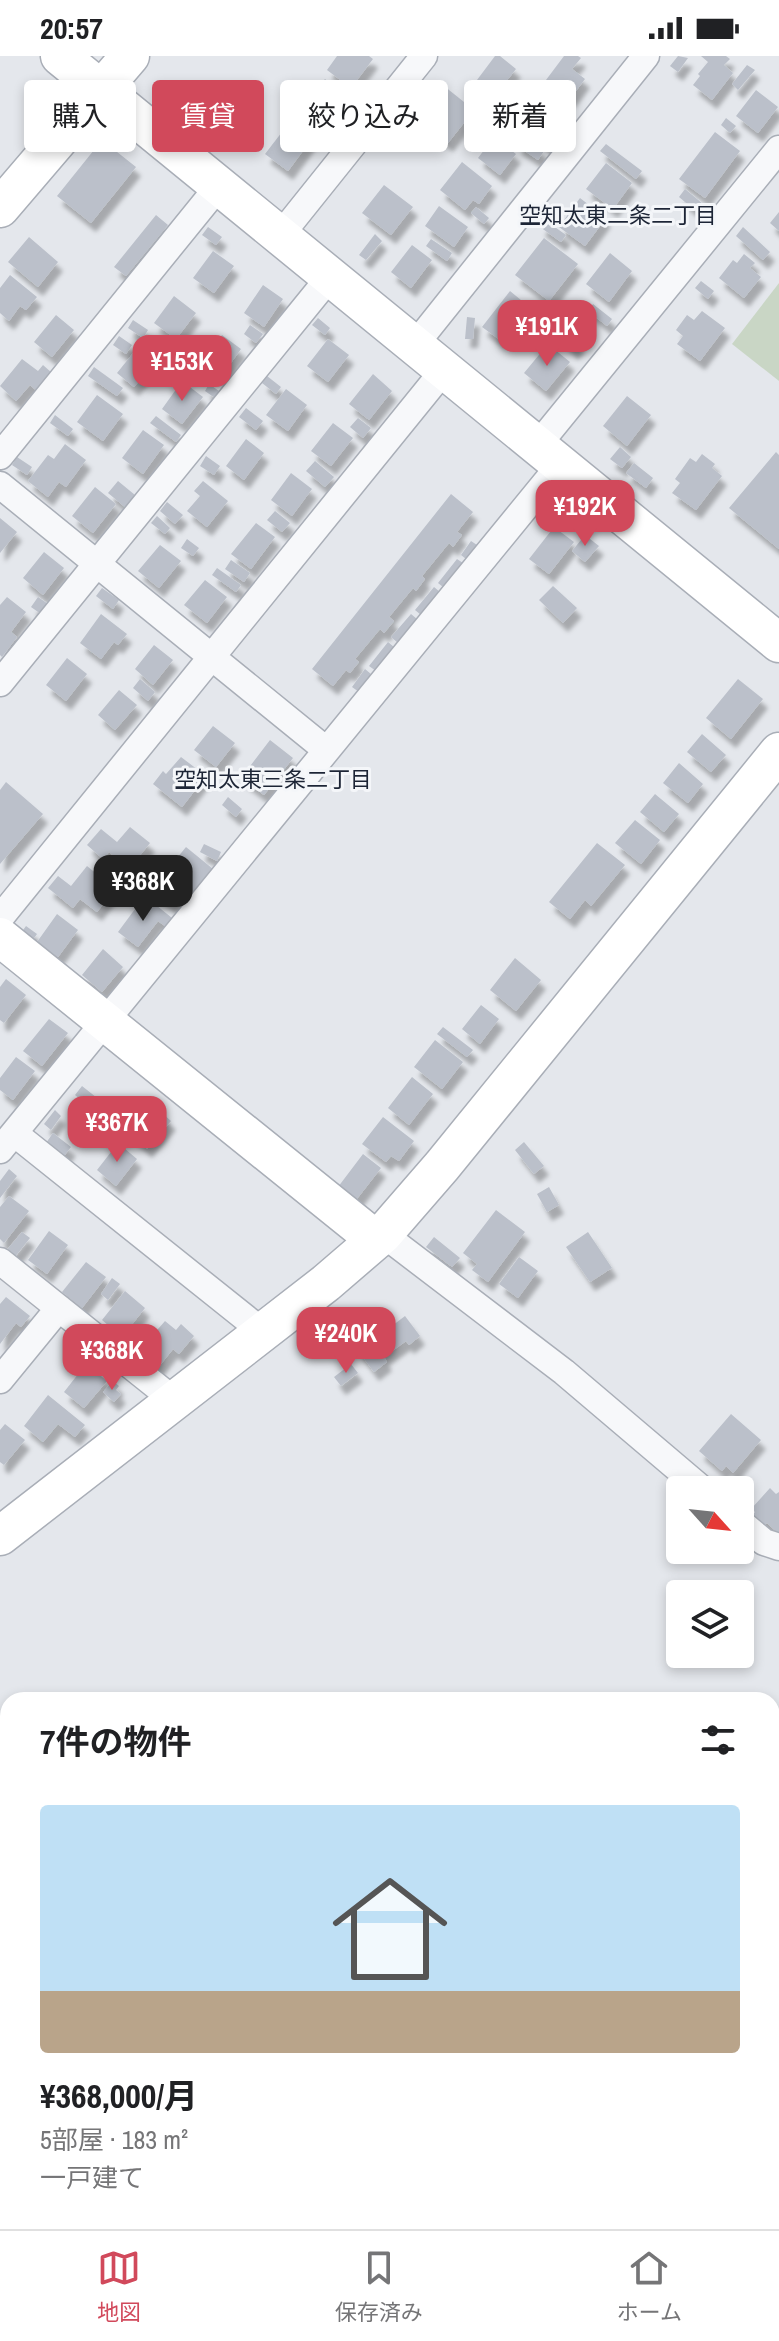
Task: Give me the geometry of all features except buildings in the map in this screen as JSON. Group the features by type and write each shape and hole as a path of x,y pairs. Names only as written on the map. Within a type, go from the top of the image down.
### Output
{"street":[{"path":"60,56 90,80"},
{"path":"109,80 130,56"},
{"path":"279,237 424,56"},
{"path":"414,346 646,56"},
{"path":"136,118 779,643"},
{"path":"263,1332 7,1141 325,749 779,149"},
{"path":"0,208 48,152"},
{"path":"0,456 218,187"},
{"path":"0,683 329,278"},
{"path":"0,918 444,370"},
{"path":"0,485 325,749"},
{"path":"0,1536 326,1283 380,1237 452,1154 779,752"},
{"path":"0,937 380,1237 564,1372 687,1476"},
{"path":"0,1261 175,1401"},
{"path":"0,1380 59,1308"},
{"path":"754,1534 764,1542 779,1547"}],"green space":[{"path":"779,283 779,381 732,344"}],"district":[{"name":"空知太東二条二丁目","path":"618,215"},
{"name":"空知太東三条二丁目","path":"273,779"}]}
